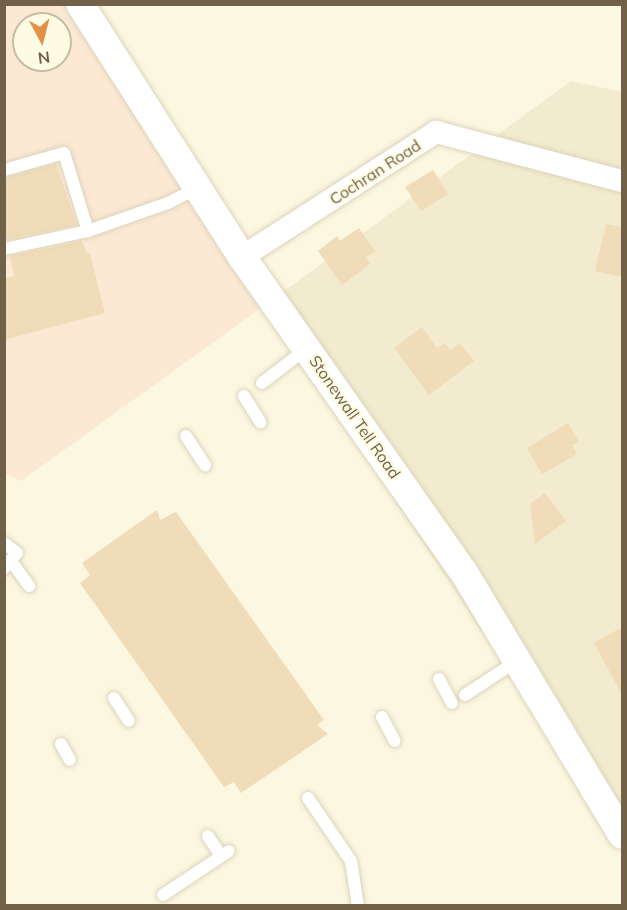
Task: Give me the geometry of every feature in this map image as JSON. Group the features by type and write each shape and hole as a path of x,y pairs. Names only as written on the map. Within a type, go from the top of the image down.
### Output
{"street":[{"name":"Stonewall Tell Road","path":"80,4 242,257 463,571 622,835"},
{"name":"Cochran Road","path":"242,257 436,132 622,181"}],"lane":[{"path":"4,170 64,153 71,168 88,231"},
{"path":"4,249 88,231 168,203 198,188"},
{"path":"262,383 306,348"},
{"path":"244,396 260,422"},
{"path":"186,436 205,465"},
{"path":"4,543 17,554 8,564 29,586"},
{"path":"465,694 518,661"},
{"path":"439,679 452,703"},
{"path":"114,698 129,721"},
{"path":"382,717 395,741"},
{"path":"61,744 70,760"},
{"path":"308,798 351,861 358,906"},
{"path":"163,895 225,854 208,836"}],"shaded area":[{"path":"4,5 83,5 265,305 21,481 4,473"},
{"path":"571,81 622,92 622,843 265,305"}],"building":[{"path":"56,164 77,225 6,240 4,178"},
{"path":"433,170 448,194 421,211 405,187"},
{"path":"606,224 622,227 622,277 595,271"},
{"path":"359,228 375,251 366,258 370,264 342,285 318,251 337,236 340,241"},
{"path":"82,241 87,254 90,253 105,313 4,340 4,279 14,276 10,256"},
{"path":"422,327 437,348 445,343 450,350 460,343 474,361 429,395 394,348"},
{"path":"568,423 579,442 572,445 577,454 542,474 527,448"},
{"path":"545,493 566,521 535,544 530,504"},
{"path":"157,510 160,520 176,512 324,720 317,725 328,734 241,793 234,782 224,787 80,583 90,575 82,563"},
{"path":"622,627 622,695 594,643"}]}
